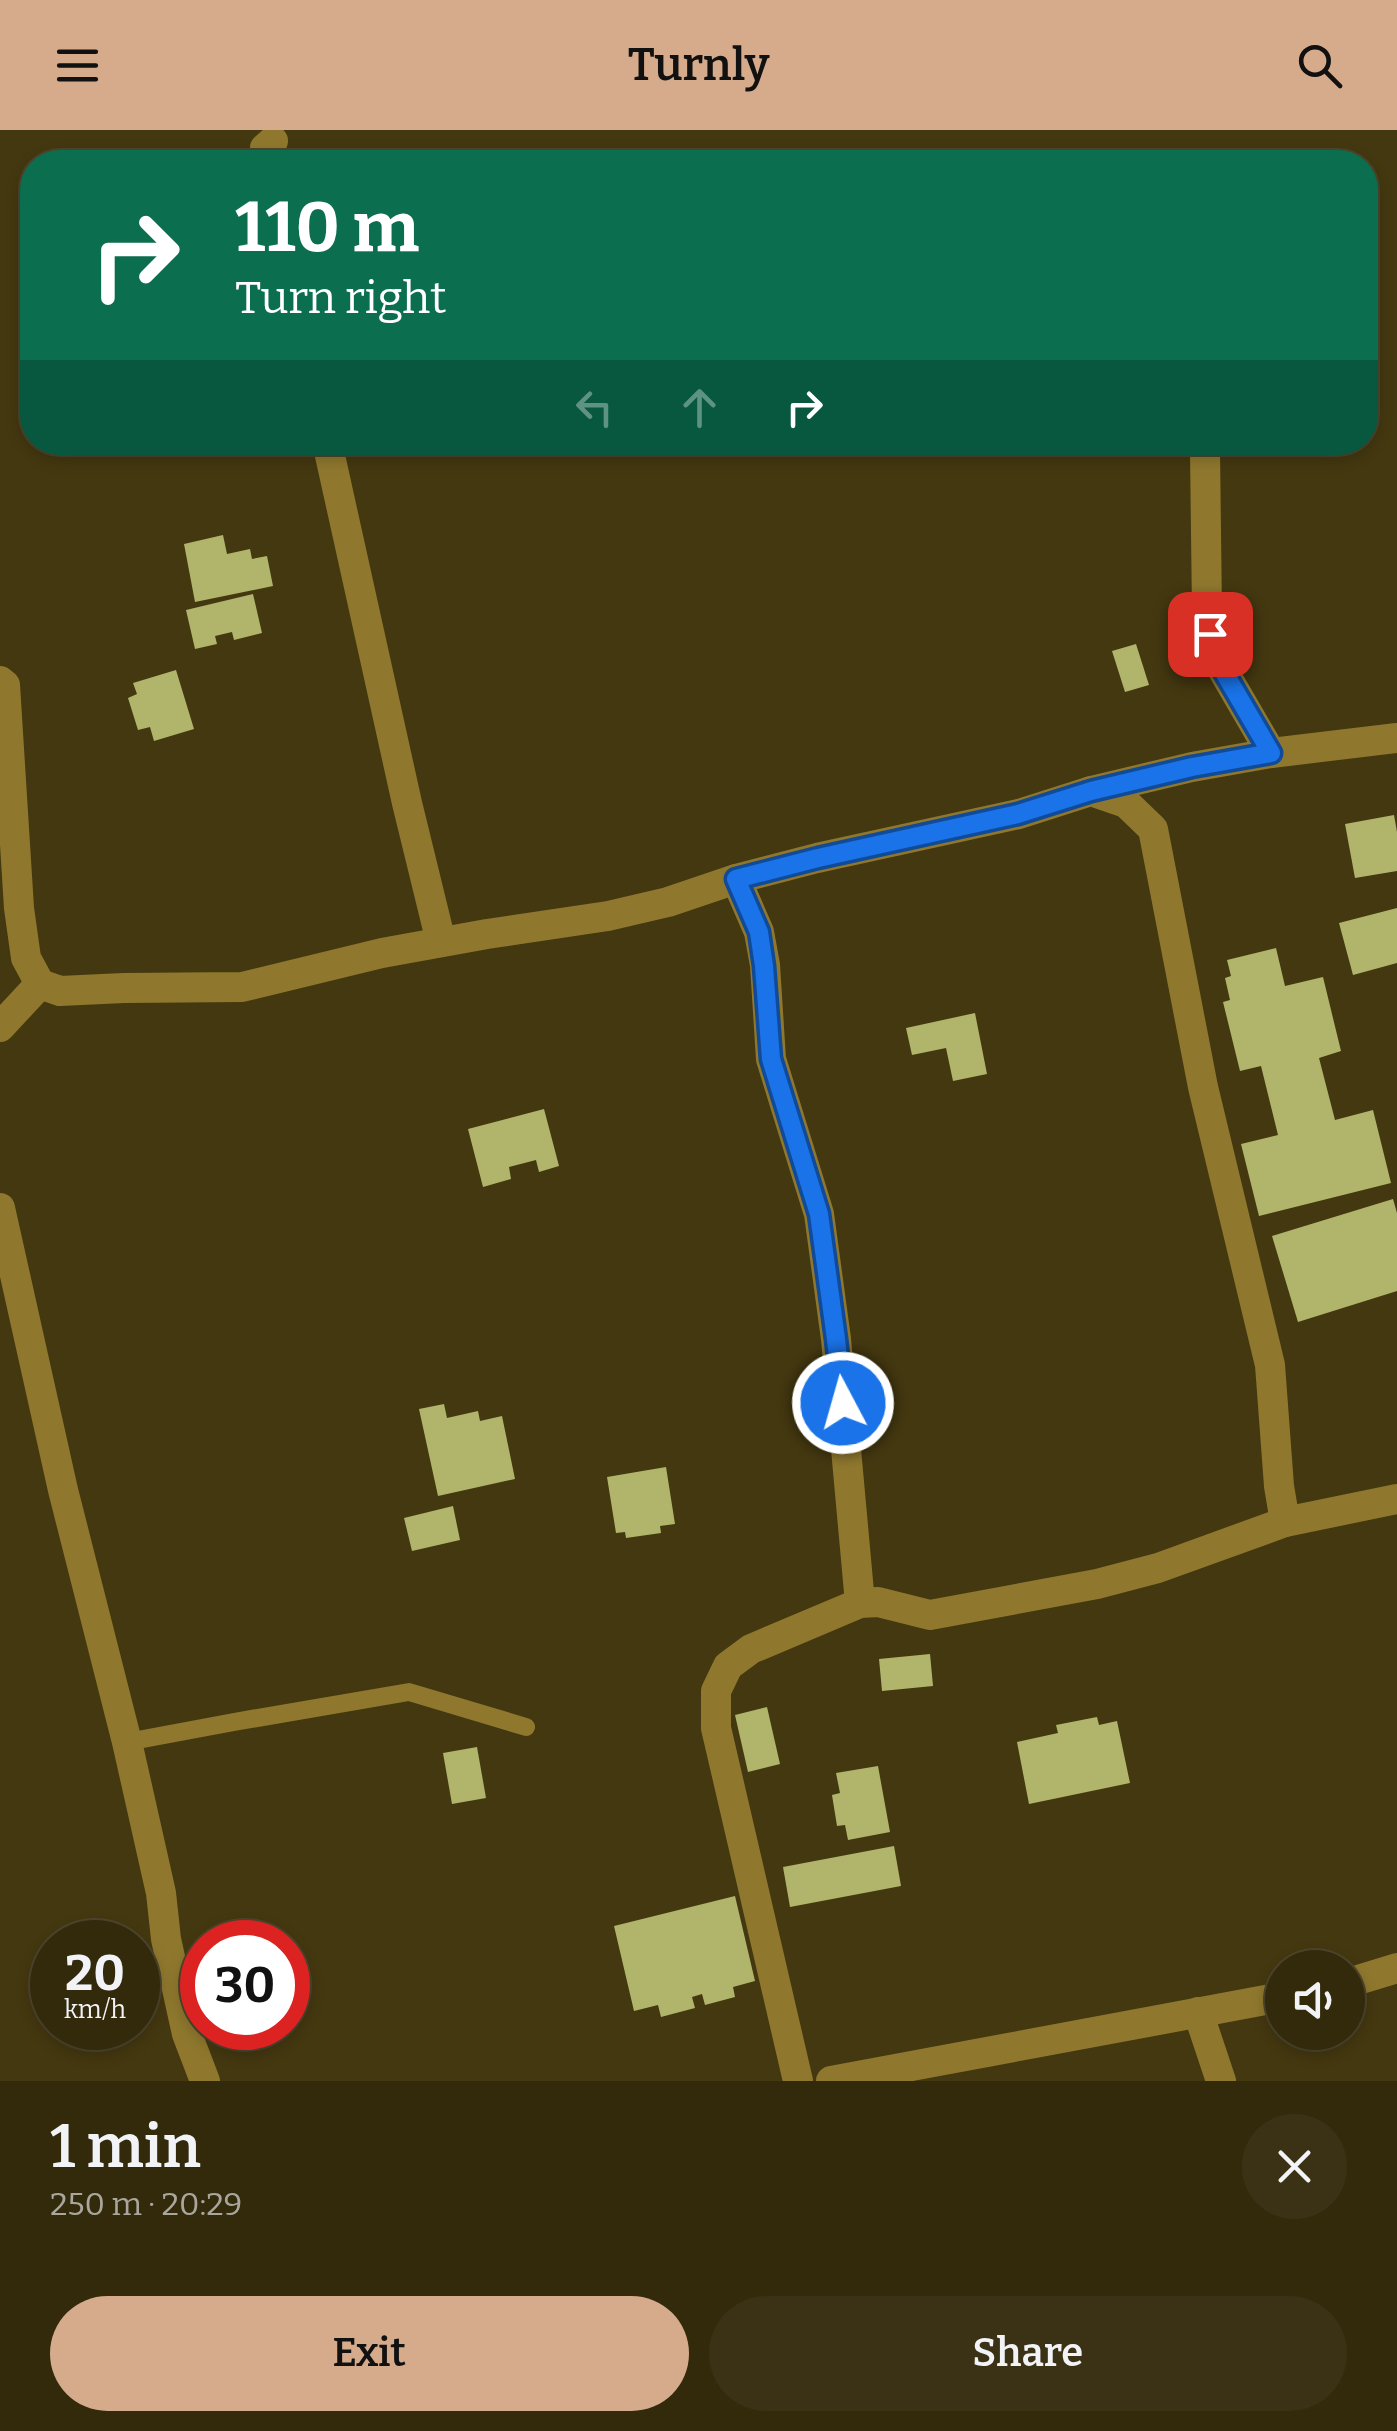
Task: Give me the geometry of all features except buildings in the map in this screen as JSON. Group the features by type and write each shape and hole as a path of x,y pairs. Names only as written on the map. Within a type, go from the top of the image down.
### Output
{"street":[{"path":"330,455 441,942"},
{"path":"1205,455 1207,612 1214,655 1271,753"},
{"path":"0,681 5,685 19,908 26,958 40,984 60,991 242,987 382,953 608,916 818,858 1018,814 1091,791 1192,767 1397,738"},
{"path":"1091,791 1126,803 1153,829 1203,1087 1270,1365 1285,1522"},
{"path":"736,879 759,932 771,1059 819,1214 836,1339 860,1603"},
{"path":"4,1019 40,984"},
{"path":"0,1208 63,1490 127,1742 187,2034 205,2081"},
{"path":"798,2081 716,1728 716,1691 728,1666 750,1650 860,1603 878,1602 930,1614 1097,1584 1158,1568 1285,1522 1397,1499"},
{"path":"1365,1978 1397,1968"},
{"path":"830,2081 1265,2000"},
{"path":"1198,2012 1221,2081"}],"lane":[{"path":"127,1742 409,1692 526,1727"}],"route":[{"path":"843,1403 819,1214 771,1059 759,932 736,879 1018,814 1091,791 1192,767 1271,753 1214,655 1210,634"}]}
